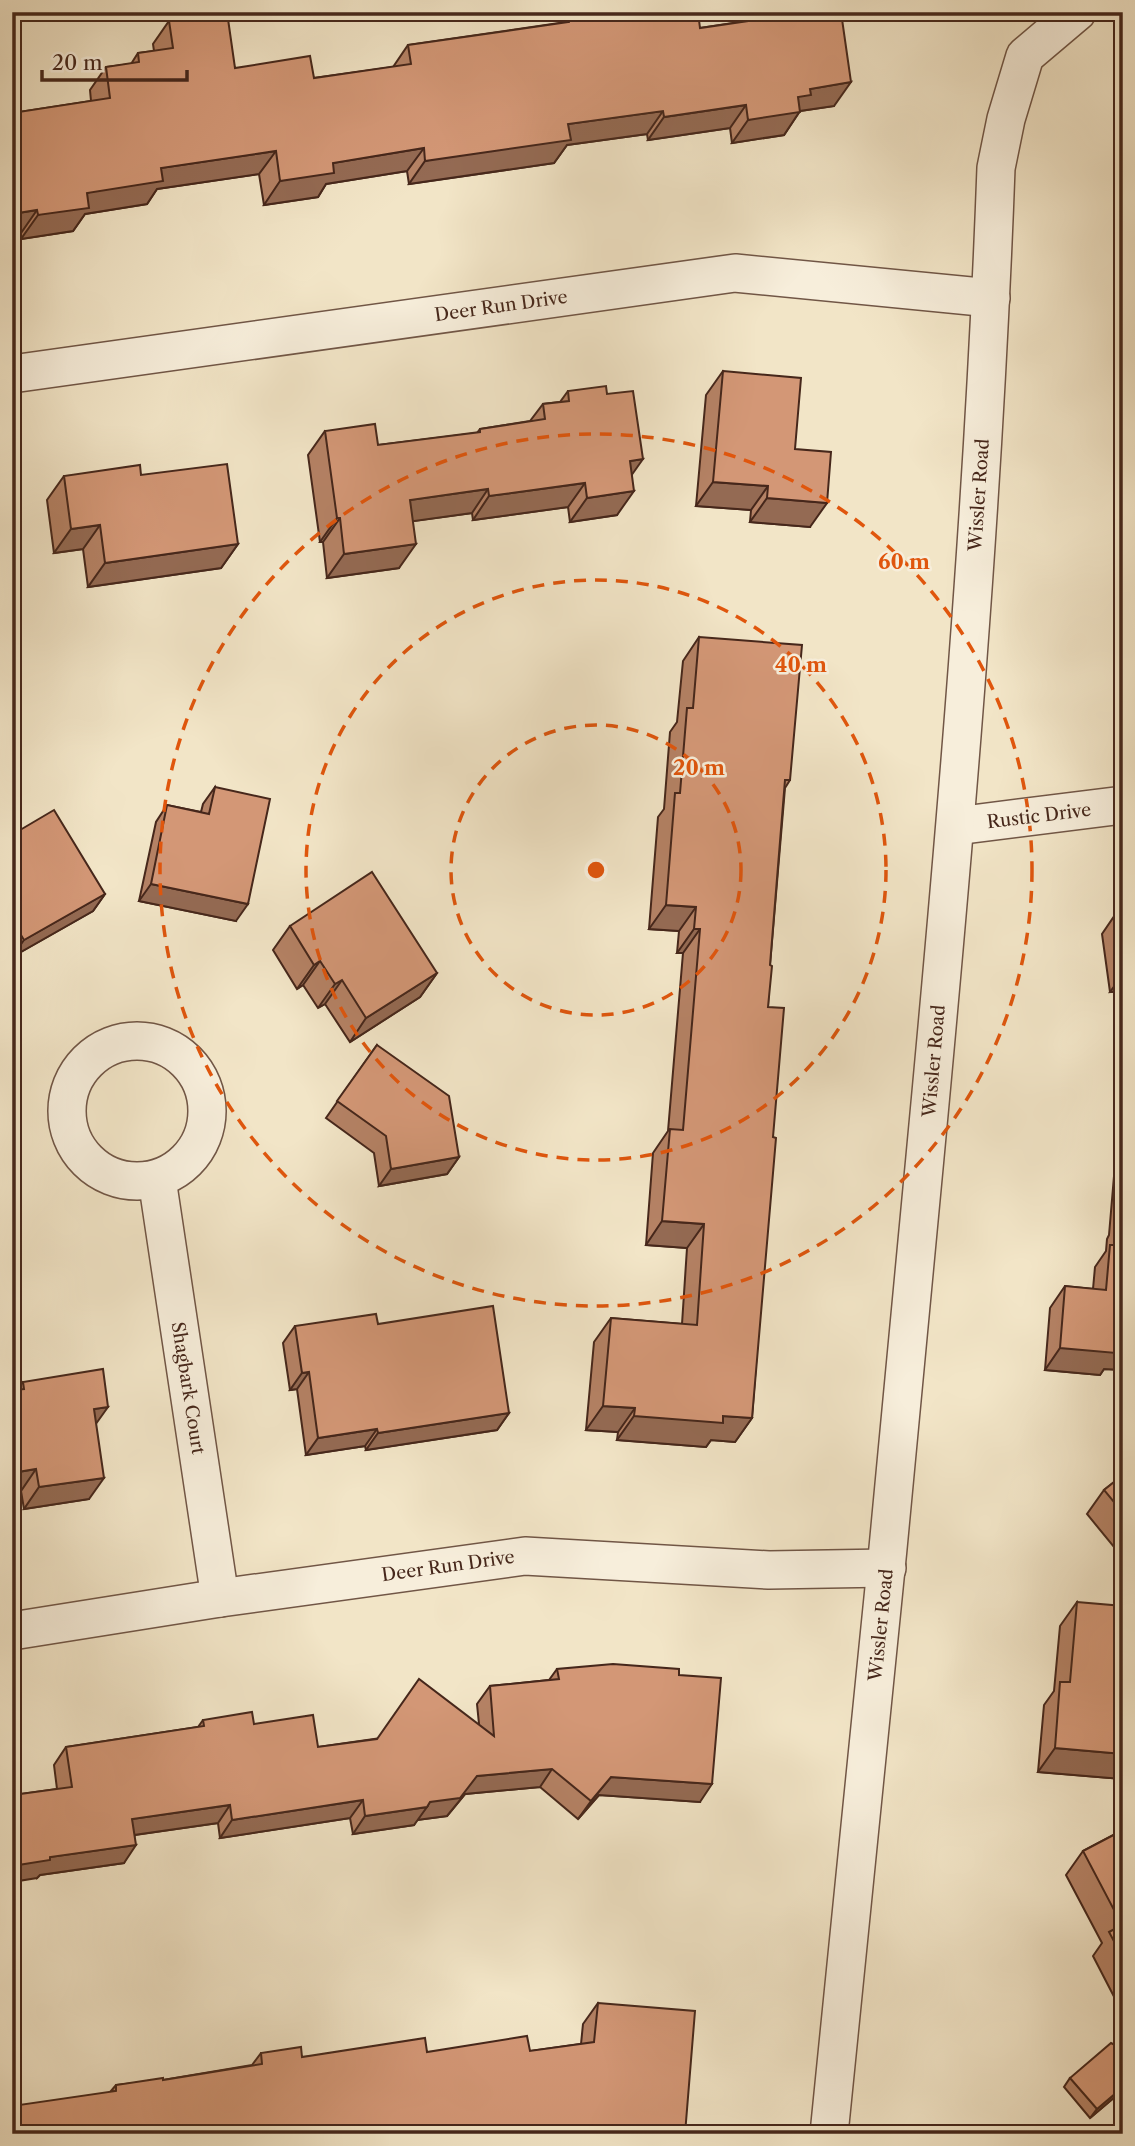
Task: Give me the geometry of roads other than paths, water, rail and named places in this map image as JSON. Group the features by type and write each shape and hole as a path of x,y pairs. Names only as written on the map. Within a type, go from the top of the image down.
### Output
{"street":[{"name":"Wissler Road","path":"829,2134 887,1568 956,826 991,298 996,168 1013,94 1025,57 1077,12"},
{"name":"Deer Run Drive","path":"12,374 735,273 991,298"},
{"name":"Rustic Drive","path":"956,826 1123,806"},
{"name":"Shagbark Court","path":"157,1179 220,1598"},
{"name":"Deer Run Drive","path":"12,1630 525,1556 769,1570 887,1568"}]}
